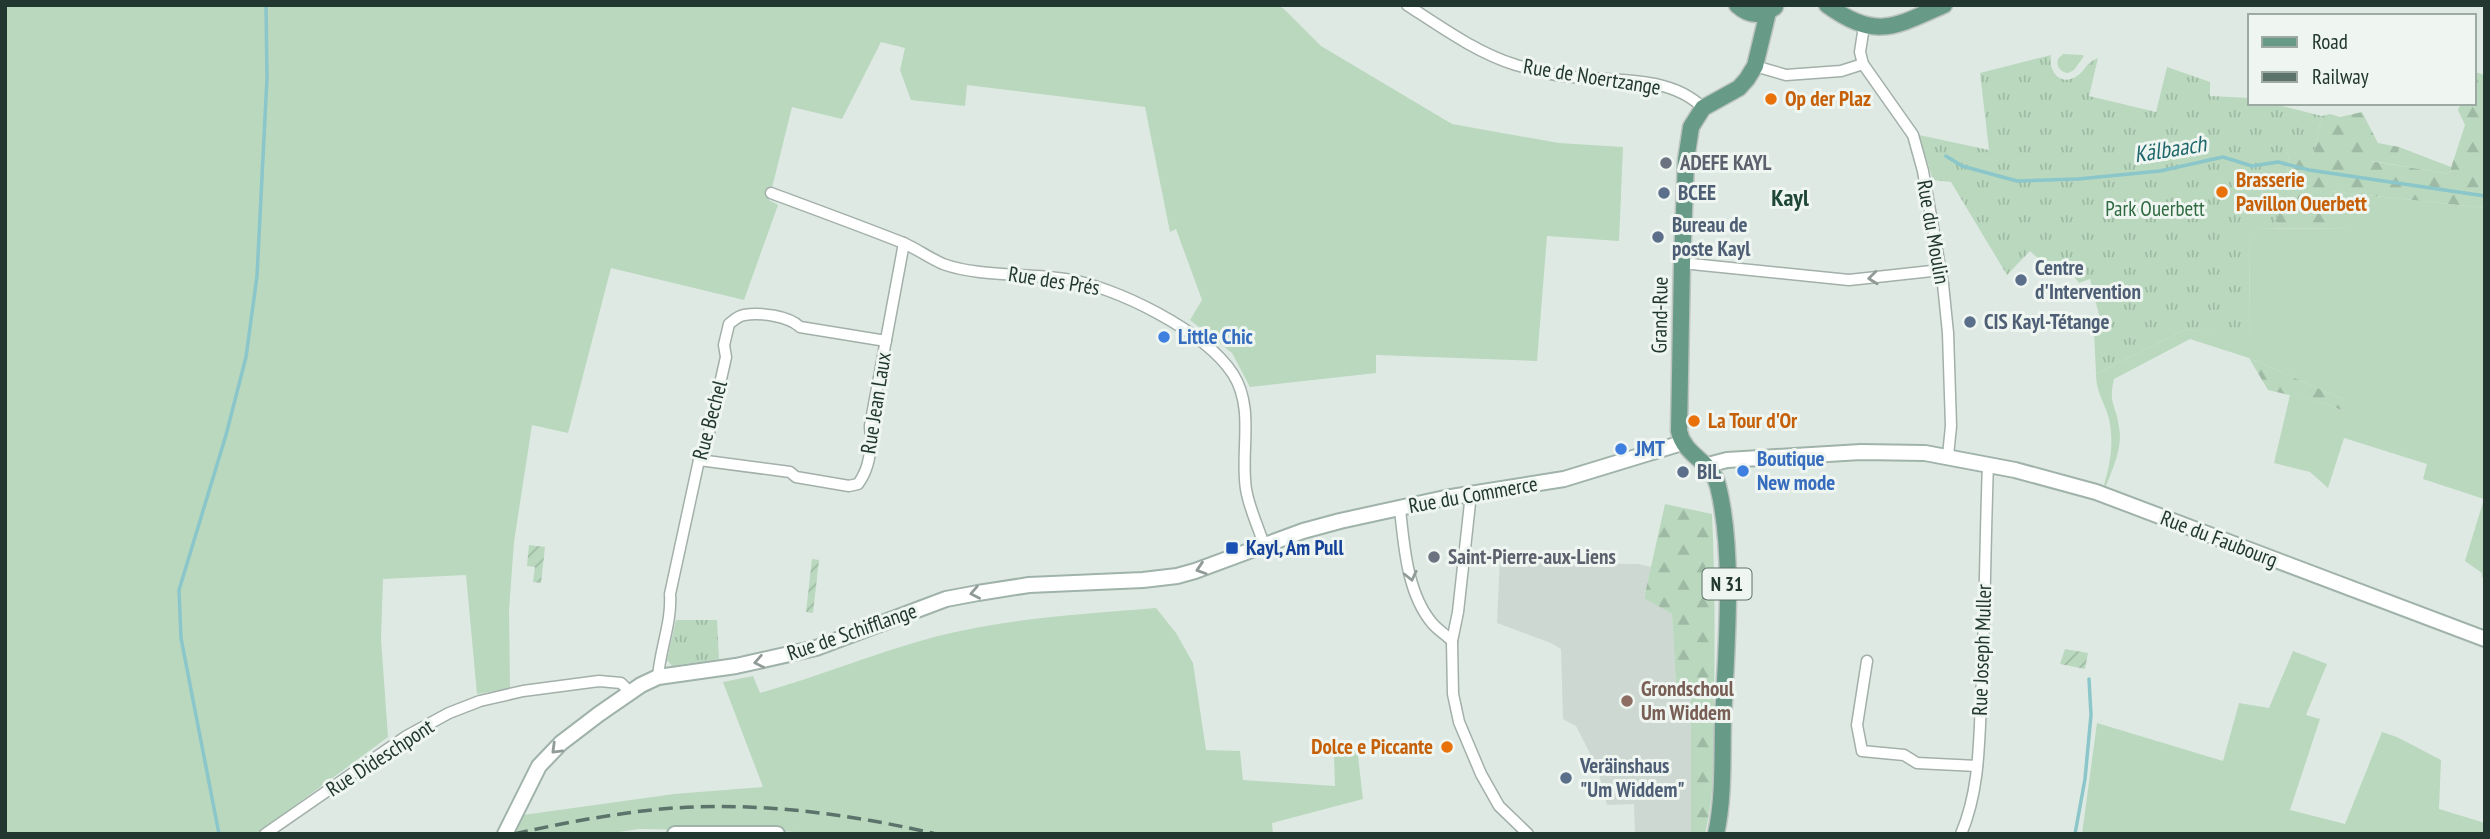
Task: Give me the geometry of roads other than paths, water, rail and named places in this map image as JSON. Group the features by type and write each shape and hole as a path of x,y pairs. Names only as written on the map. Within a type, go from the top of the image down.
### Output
{"main road":[{"path":"1827,5 1849,20 1864,26 1878,27 1898,24 1944,5"},
{"path":"1741,8 1753,30 1757,59"},
{"path":"1741,8 1752,14 1772,9"},
{"path":"1703,108 1738,88 1747,79 1757,59 1772,9"},
{"name":"Grand-Rue","path":"1682,443 1678,420 1686,160 1691,127 1703,108"},
{"name":"N 31","path":"1682,443 1708,465 1717,482 1722,504 1727,576 1720,815 1716,834"}],"street":[{"name":"Rue de Noertzange","path":"1407,5 1484,52 1513,64 1566,77 1652,84 1693,98 1703,108"},
{"path":"1757,59 1786,75 1846,69 1863,64 1860,51 1864,26"},
{"name":"Rue du Moulin","path":"1863,64 1913,135 1923,171 1941,270 1948,333 1951,426 1948,456"},
{"name":"Rue des Prés","path":"771,193 904,243 943,264 966,269 1064,278 1116,292 1192,334 1216,353 1234,376 1242,397 1246,421 1244,462 1247,490 1264,545"},
{"name":"Rue Jean Laux","path":"699,460 790,472 796,477 849,486 858,484 865,474 872,440 870,426 904,243"},
{"path":"1682,263 1849,280 1941,270"},
{"name":"Rue Bechel","path":"659,677 660,657 671,610 670,594 699,460 706,446 726,357 724,345 729,324 741,315 755,314 794,320 800,327 886,341"},
{"name":"Rue du Commerce","path":"1264,545 1328,524 1471,494 1564,479 1682,443"},
{"path":"1708,465 1727,460 1861,452 1948,456"},
{"name":"Rue du Faubourg","path":"1948,456 2096,492 2485,639"},
{"name":"Rue Joseph Muller","path":"1961,834 1975,791 1978,766 1984,654 1988,464"},
{"path":"1471,494 1458,612 1452,641 1453,694 1466,742 1499,806 1528,834"},
{"path":"1400,509 1414,588 1431,622 1452,641"},
{"name":"Rue de Schifflange","path":"505,834 539,766 561,743 628,694 659,677 736,666 816,649 946,599 1029,585 1177,576 1264,545"},
{"path":"1867,661 1857,724 1862,751 1904,755 1917,763 1978,766"},
{"name":"Rue Dideschpont","path":"265,834 405,737 449,713 480,701 523,691 599,681 621,682 628,694"},
{"path":"674,834 777,834"}],"waterway":[{"path":"219,834 181,638 179,590 226,435 246,357 257,276 267,78 266,5"},
{"name":"Kälbaach","path":"1946,156 1962,166 2017,181 2078,179 2160,171 2223,157 2252,166 2278,162 2309,170 2485,196"},
{"path":"2075,834 2085,779 2091,715 2089,679"}],"railway":[{"path":"514,834 587,819 696,807 799,811 868,820 936,834"}],"place":[{"name":"Op der Plaz","path":"1771,99"},
{"name":"ADEFE KAYL","path":"1666,163"},
{"name":"Brasserie Pavillon Ouerbett","path":"2222,192"},
{"name":"BCEE","path":"1664,193"},
{"name":"Bureau de poste Kayl","path":"1658,237"},
{"name":"Centre d'Intervention","path":"2021,280"},
{"name":"CIS Kayl-Tétange","path":"1970,322"},
{"name":"Little Chic","path":"1164,337"},
{"name":"La Tour d'Or","path":"1694,421"},
{"name":"JMT","path":"1621,449"},
{"name":"Boutique New mode","path":"1743,471"},
{"name":"BIL","path":"1683,472"},
{"name":"Kayl, Am Pull","path":"1232,548"},
{"name":"Saint-Pierre-aux-Liens","path":"1434,557"},
{"name":"Grondschoul Um Widdem","path":"1627,701"},
{"name":"Dolce e Piccante","path":"1447,747"},
{"name":"Veräinshaus \"Um Widdem\"","path":"1566,778"}],"district":[{"name":"Kayl","path":"1790,198"}],"park label":[{"name":"Park Ouerbett","path":"2155,209"}]}
